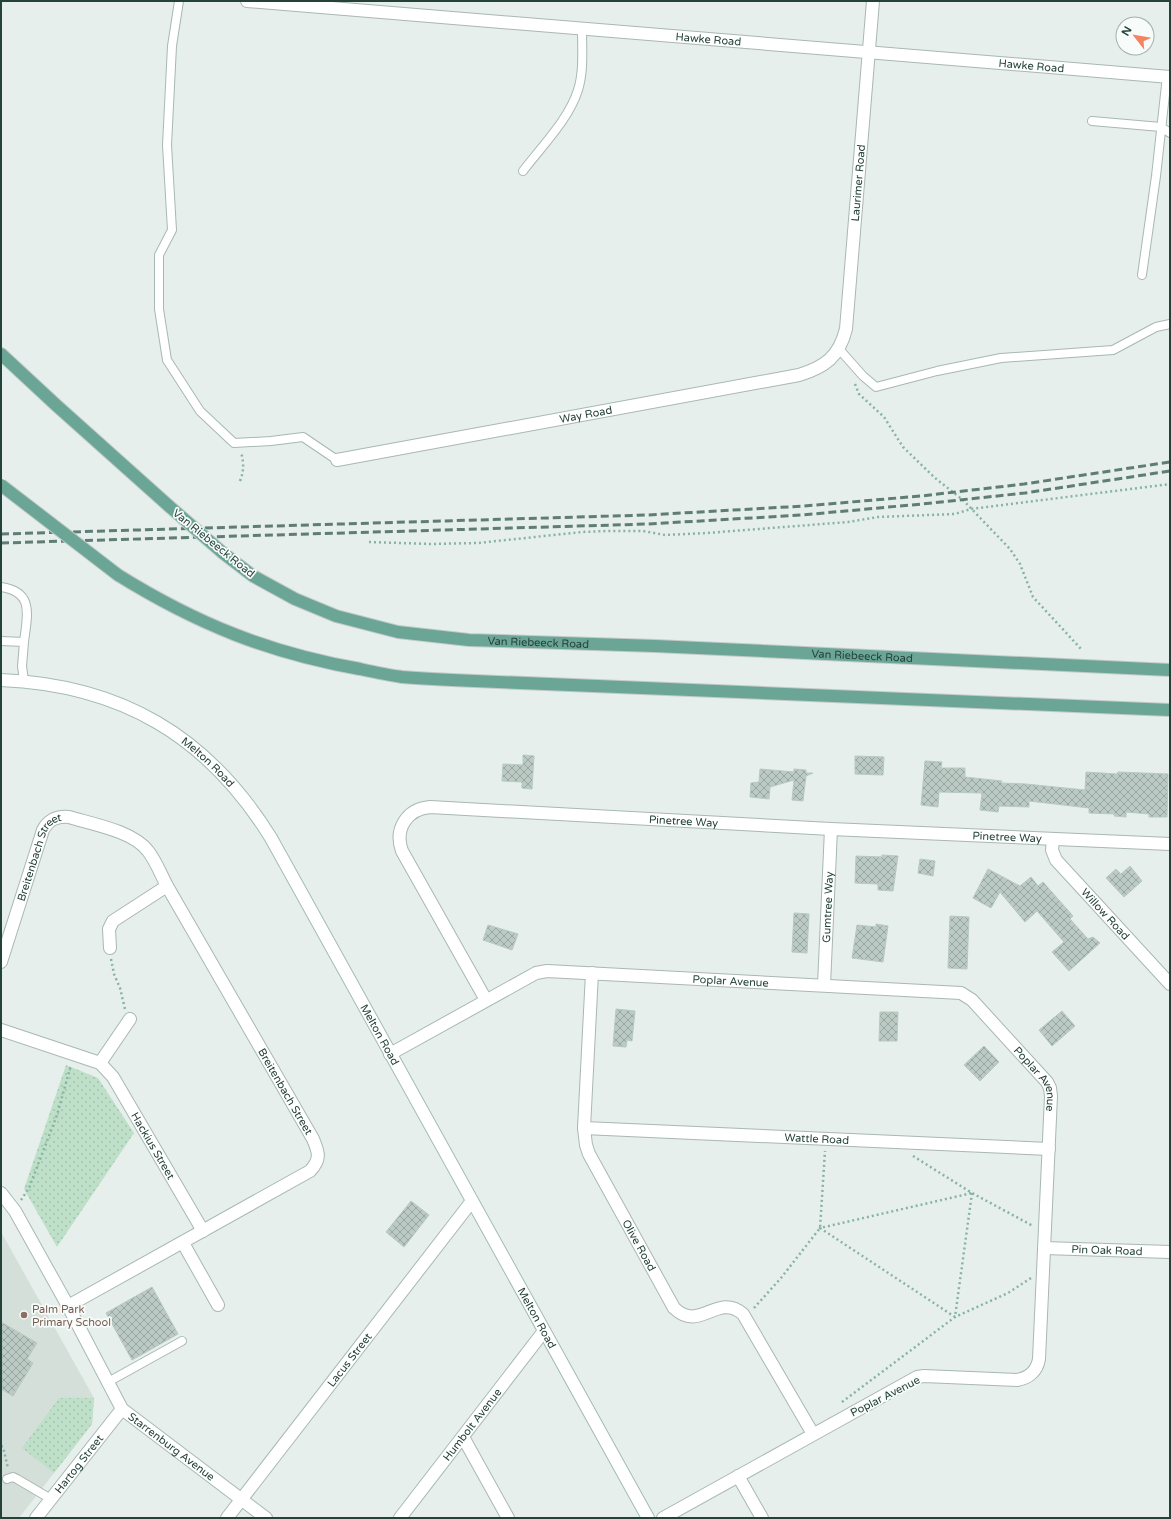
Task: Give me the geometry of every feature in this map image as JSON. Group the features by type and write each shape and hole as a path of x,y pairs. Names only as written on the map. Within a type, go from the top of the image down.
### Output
{"main road":[{"name":"Van Riebeeck Road","path":"1,354 56,405 223,553 253,576 295,599 336,616 398,632 469,640 662,647 1170,670"},
{"path":"1,485 118,576 174,608 234,635 270,648 322,662 400,677 467,681 1170,710"}],"street":[{"name":"Hawke Road","path":"247,1 869,53 1169,76"},
{"name":"Laurimer Road","path":"830,360 839,349 846,329 873,1"},
{"name":"Way Road","path":"338,460 799,375 814,370 830,360"},
{"name":"Melton Road","path":"1,680 52,684 88,692 109,699 140,713 177,735 194,748 225,777 251,808 271,838 648,1518"},
{"name":"Pinetree Way","path":"486,1000 402,851 399,840 401,828 406,818 415,811 430,807 831,829 1170,844"},
{"name":"Breitenbach Street","path":"1,962 43,830 48,822 54,818 62,816 69,817 120,833 136,840 148,851 313,1139 318,1153 318,1159 310,1171 68,1306"},
{"name":"Gumtree Way","path":"824,985 831,829"},
{"name":"Willow Road","path":"1052,839 1052,850 1056,860 1170,984"},
{"path":"110,948 109,929 112,921 167,886"},
{"name":"Poplar Avenue","path":"390,1054 536,973 541,971 592,973 956,992 969,997 1047,1082 1050,1088 1051,1096 1049,1149 1039,1359 1036,1369 1029,1376 1017,1380 924,1376 917,1377 663,1518"},
{"name":"Olive Road","path":"592,973 584,1128 586,1145 589,1154 674,1308 683,1315 693,1317 703,1315 718,1307 729,1306 739,1310 746,1318 813,1434"},
{"path":"100,1063 130,1019"},
{"name":"Hackius Street","path":"1,1030 100,1063 113,1077 203,1231"},
{"name":"Wattle Road","path":"584,1128 1049,1149"},
{"name":"Starrenburg Avenue","path":"1,1193 15,1211 68,1306 122,1409 266,1518"},
{"name":"Lacus Street","path":"227,1518 472,1201"},
{"path":"183,1243 218,1305"},
{"name":"Pin Oak Road","path":"1044,1248 1170,1252"},
{"name":"Humbolt Avenue","path":"400,1518 544,1331"},
{"name":"Hartog Street","path":"36,1518 122,1409"},
{"path":"463,1437 508,1518"},
{"path":"738,1476 762,1518"}],"lane":[{"path":"179,1 172,46 167,145 172,230 159,254 159,309 167,360 200,411 234,443 271,441 303,437 338,460"},
{"path":"523,171 563,119 572,104 581,77 582,29"},
{"path":"1142,275 1169,76"},
{"path":"1092,121 1161,127 1170,133"},
{"path":"839,349 863,376 876,387 937,371 1001,358 1113,350 1156,327 1170,324"},
{"path":"1,587 18,592 25,599 27,618 22,666 24,681"},
{"path":"1,641 24,642"},
{"path":"108,1382 182,1341"},
{"path":"9,1476 17,1479 51,1499"}],"path":[{"path":"854,382 859,394 884,417 903,447 935,478 963,500 1010,549 1020,564 1033,597 1082,650"},
{"path":"237,443 244,464 240,481"},
{"path":"369,542 431,544 478,543 582,532 608,531 643,532 665,535 707,533 848,522 878,518 955,514 971,509 1170,484"},
{"path":"110,948 114,974 120,988 124,1007 130,1019"},
{"path":"15,1211 29,1188 57,1115 71,1069 71,1053"},
{"path":"746,1318 781,1278 820,1228 825,1139"},
{"path":"907,1142 907,1152 972,1193 1035,1227 1045,1228"},
{"path":"820,1228 972,1193"},
{"path":"955,1317 972,1193"},
{"path":"820,1228 955,1317"},
{"path":"841,1403 955,1317 1008,1293 1043,1270"},
{"path":"1,1446 4,1447 9,1476"}],"shaded area":[{"name":"Palm Park Primary School","path":"1,1232 94,1398 92,1424 19,1518 1,1518"}],"green space":[{"path":"66,1065 98,1078 134,1133 57,1247 24,1189"},
{"path":"59,1398 94,1398 92,1424 54,1473 22,1448"}],"building":[{"path":"523,755 534,756 532,789 522,788 522,782 502,781 503,764 523,765"},
{"path":"855,756 884,757 883,775 855,774"},
{"path":"925,761 942,762 941,768 965,768 965,777 1002,781 1001,783 1085,790 1086,772 1117,774 1118,772 1168,774 1167,817 1149,817 1149,814 1126,812 1126,817 1114,816 1115,814 1089,813 1089,808 1029,801 1029,807 999,806 998,812 980,810 982,793 939,792 938,807 921,805"},
{"path":"760,769 794,772 794,769 806,770 806,773 813,773 806,776 803,801 792,800 794,780 770,787 769,799 750,797 751,783 759,782"},
{"path":"882,855 898,856 893,891 878,890 878,884 855,883 856,856 882,857"},
{"path":"920,859 935,861 933,876 918,873"},
{"path":"1130,866 1142,881 1124,897 1106,878 1116,869 1121,874"},
{"path":"988,869 1020,886 1031,877 1038,886 1043,882 1073,916 1070,919 1088,939 1093,937 1100,943 1069,971 1052,952 1064,942 1037,911 1025,922 1000,892 991,908 973,898"},
{"path":"794,913 809,914 807,953 792,952"},
{"path":"950,916 969,917 967,969 948,968"},
{"path":"876,924 888,926 883,962 852,958 857,925 876,927"},
{"path":"488,925 518,934 512,950 483,940"},
{"path":"616,1009 635,1011 632,1041 627,1040 626,1047 613,1046"},
{"path":"1062,1011 1075,1026 1052,1046 1039,1030"},
{"path":"880,1012 898,1012 897,1041 879,1041"},
{"path":"984,1046 999,1062 980,1081 964,1065"},
{"path":"411,1201 429,1215 404,1247 386,1232"},
{"path":"152,1287 178,1334 132,1360 106,1313"},
{"path":"1,1322 37,1343 27,1359 33,1363 13,1396 1,1389"}],"railway":[{"path":"1,534 647,515 804,506 921,496 1024,484 1170,462"},
{"path":"1,543 648,524 802,515 1025,493 1170,471"}],"place":[{"name":"Palm Park Primary School","path":"24,1315"}]}
